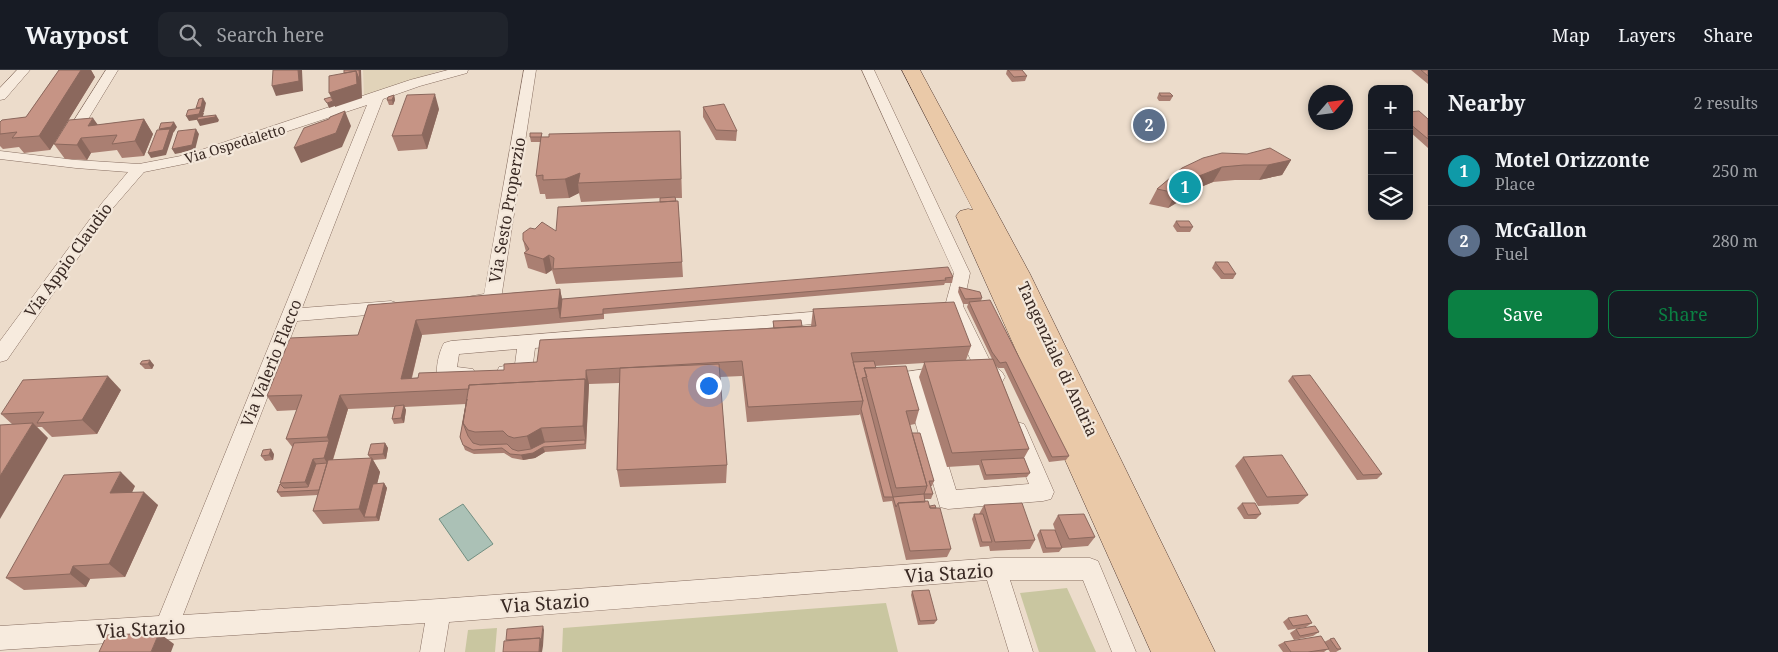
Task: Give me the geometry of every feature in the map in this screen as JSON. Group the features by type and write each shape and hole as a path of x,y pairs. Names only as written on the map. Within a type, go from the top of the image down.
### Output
{"main road":[{"name":"Tangenziale di Andria","path":"893,70 942,163 1170,652"},
{"name":"Tangenziale di Andria","path":"911,70 1018,274 1197,652"}],"street":[{"path":"0,83 13,70"},
{"path":"0,96 24,70"},
{"path":"55,162 112,70"},
{"name":"Via Ospedaletto","path":"0,155 55,162 139,168 189,159 216,152 416,82 462,70"},
{"name":"Via Sesto Properzio","path":"454,302 492,299 530,70"},
{"path":"868,70 962,273 954,306 984,368 995,376 1043,492 948,500 912,377 984,368"},
{"name":"Via Valerio Flacco","path":"166,628 377,97"},
{"name":"Via Appio Claudio","path":"0,355 107,206 139,168"},
{"path":"290,315 406,306"},
{"path":"934,308 954,306"},
{"path":"527,342 855,315"},
{"path":"995,569 1021,652"},
{"name":"Via Stazio","path":"0,638 439,612 995,569 1090,569 1124,652"},
{"path":"432,652 439,612"}],"shaded area":[{"path":"363,70 442,70 364,97"},
{"path":"463,504 493,544 468,561 439,519"},
{"path":"1067,588 1096,652 1039,652 1020,593"},
{"path":"886,603 898,652 562,652 563,628"},
{"path":"497,628 495,652 465,652 468,630"}],"building":[{"path":"59,70 81,70 39,136 12,138 17,132 0,134 0,122 2,120 26,117"},
{"path":"273,70 298,70 299,81 272,86"},
{"path":"344,70 359,70 360,81 356,71 344,73"},
{"path":"1008,70 1022,70 1027,76 1014,77"},
{"path":"1421,70 1428,70 1428,76"},
{"path":"356,71 357,84 329,93 329,76"},
{"path":"1159,93 1170,93 1173,96 1161,96"},
{"path":"435,94 422,135 392,136 407,95"},
{"path":"394,95 392,100 387,100 388,97"},
{"path":"331,97 333,101 327,103 324,99"},
{"path":"203,98 201,107 196,108 199,99"},
{"path":"724,104 737,131 716,130 703,107"},
{"path":"201,108 199,114 186,116 188,110"},
{"path":"345,111 336,133 294,148 304,128"},
{"path":"1419,111 1428,119 1428,139 1413,126 1413,112"},
{"path":"216,115 215,117 197,120 198,117"},
{"path":"93,118 88,126 144,119 135,141 112,144 117,135 81,138 77,145 54,144 69,120"},
{"path":"174,122 171,127 159,129 161,123"},
{"path":"170,129 163,150 148,153 157,130"},
{"path":"196,129 192,145 172,149 178,131"},
{"path":"680,131 681,179 578,183 580,173 565,179 543,180 543,175 536,176 541,137 549,137 549,134"},
{"path":"530,133 542,133 541,137 530,137"},
{"path":"1270,148 1291,160 1268,165 1222,167 1199,176 1191,184 1176,193 1157,189 1182,168 1203,158 1222,153 1247,154"},
{"path":"675,197 676,201 660,202 660,198"},
{"path":"678,201 682,262 553,269 554,258 549,255 543,259 524,253 529,249 523,240 523,233 530,228 535,229 542,222 556,231 558,207"},
{"path":"1176,221 1189,221 1193,227 1180,227"},
{"path":"1215,262 1228,262 1236,274 1224,274"},
{"path":"948,267 953,277 945,278 946,280 603,309 603,314 560,318 562,299"},
{"path":"959,287 980,292 982,298 965,299"},
{"path":"560,289 558,308 416,320 401,379 418,378 419,373 504,370 504,364 537,362 540,340 816,326 813,309 954,302 971,346 851,353 863,401 748,407 742,361 586,370 586,383 585,379 469,385 469,389 340,395 327,437 286,439 302,395 267,396 290,338 358,335 368,305"},
{"path":"990,300 1069,456 1052,457 1006,362 1000,363 992,352 969,302"},
{"path":"801,320 802,326 774,328 773,321"},
{"path":"993,359 1029,449 952,453 924,362"},
{"path":"150,360 148,364 140,364 142,361"},
{"path":"874,361 876,368 864,368 867,377 862,378 893,497 884,497 861,409 863,401 853,362"},
{"path":"719,364 727,465 617,470 620,368"},
{"path":"906,366 919,410 906,411 927,486 896,488 864,368"},
{"path":"1310,375 1382,474 1363,475 1292,376"},
{"path":"108,376 82,420 37,423 44,412 1,414 23,380"},
{"path":"585,379 583,426 541,428 527,436 514,438 508,436 503,431 475,432 468,430 463,423 469,385"},
{"path":"467,399 463,423 473,443 480,445 507,444 512,449 518,451 531,449 545,442 585,440 585,444 543,447 533,453 521,455 510,454 502,448 473,450 463,445 460,437"},
{"path":"404,405 401,418 392,419 395,406"},
{"path":"33,423 0,476 0,425"},
{"path":"912,433 920,433 934,481 929,481 933,494 924,494 927,486"},
{"path":"329,441 324,458 313,459 305,482 280,483 294,443"},
{"path":"385,443 383,454 368,455 371,444"},
{"path":"271,449 269,455 261,456 263,450"},
{"path":"1282,455 1308,495 1267,497 1243,457"},
{"path":"372,458 359,509 313,511 328,460"},
{"path":"1024,458 1030,473 986,475 981,460"},
{"path":"327,463 319,490 277,492 280,484 284,488 308,487 316,464"},
{"path":"121,472 110,493 144,492 109,564 73,566 70,574 6,578 64,475"},
{"path":"384,483 376,517 364,517 373,484"},
{"path":"924,494 925,502 898,503 896,507 893,497"},
{"path":"928,501 930,508 940,508 951,549 910,551 898,503"},
{"path":"1022,503 1035,540 995,542 984,505"},
{"path":"1242,503 1255,503 1261,514 1248,515"},
{"path":"974,514 983,514 992,542 982,542"},
{"path":"1084,514 1095,537 1069,539 1058,515"},
{"path":"1040,530 1055,530 1062,548 1046,548"},
{"path":"929,590 937,620 920,621 912,591"},
{"path":"1307,615 1312,623 1293,626 1288,618"},
{"path":"543,626 541,642 540,638 506,640 507,629"},
{"path":"1315,626 1319,632 1300,636 1296,629"},
{"path":"159,633 151,652 99,652 107,635"},
{"path":"1321,636 1329,649 1291,652 1284,642"},
{"path":"540,638 539,652 503,652 504,641"},
{"path":"1334,638 1341,649 1337,649 1330,639"}],"place":[{"name":"McGallon","path":"1149,125"},
{"name":"Motel Orizzonte","path":"1185,187"}]}
